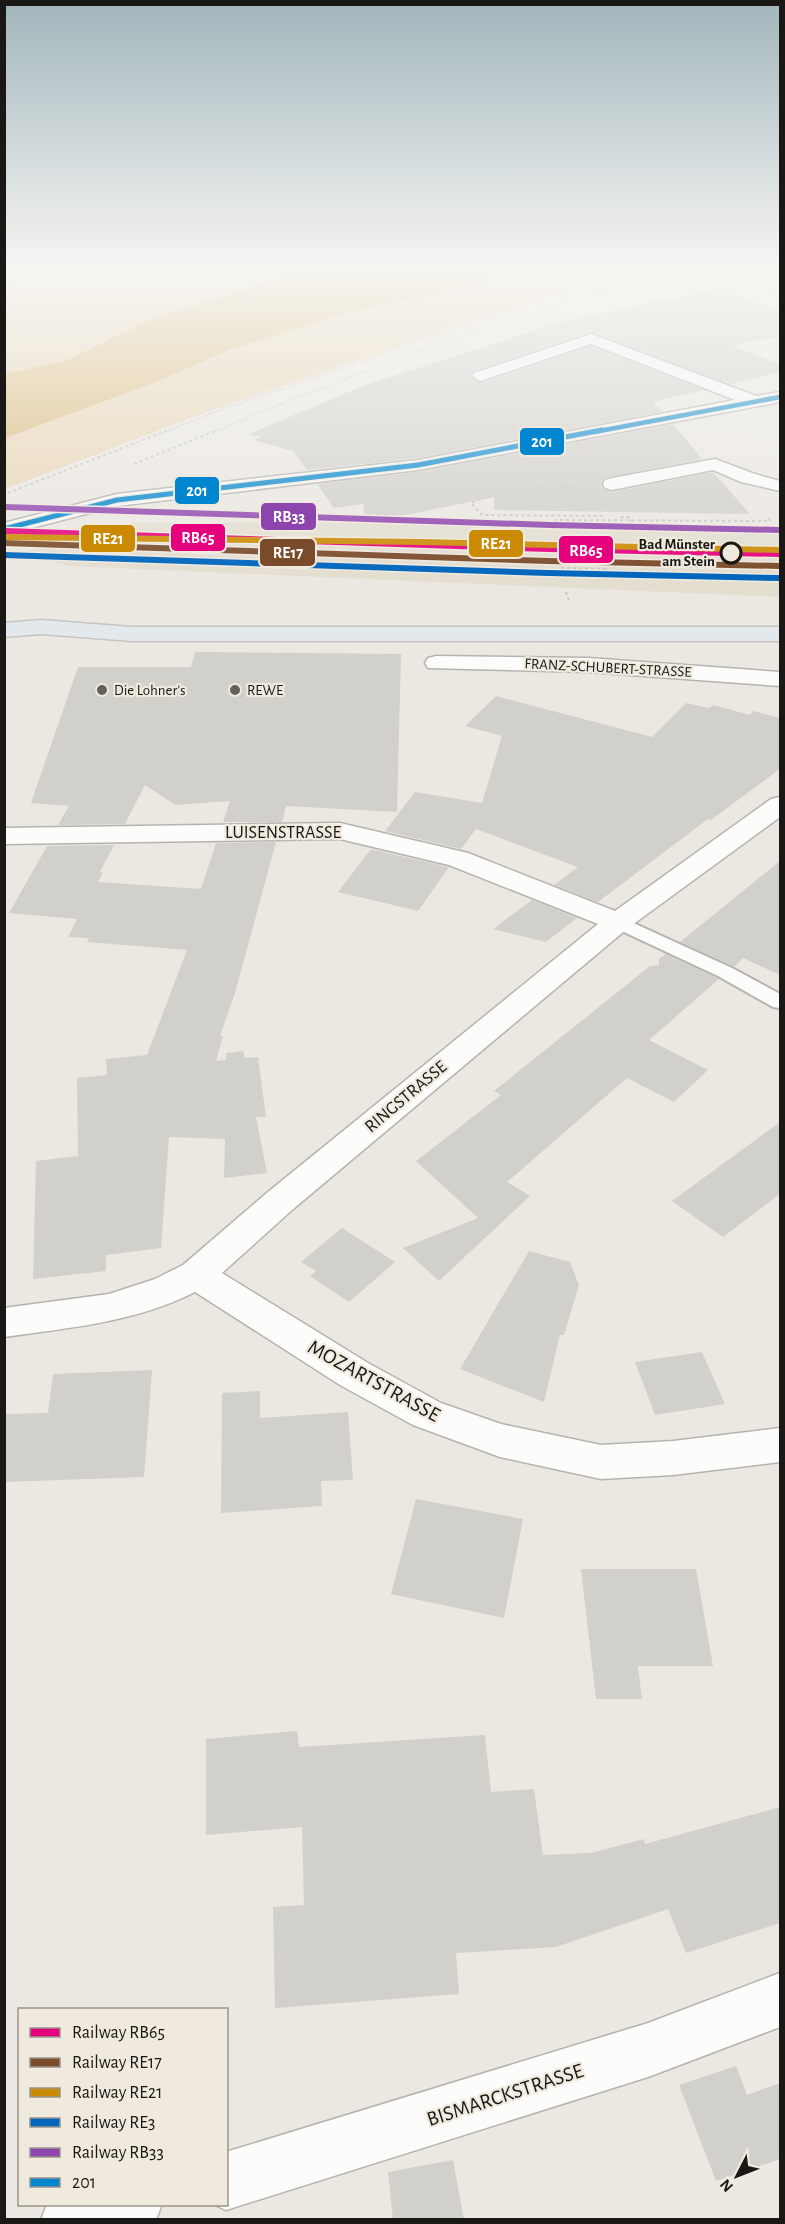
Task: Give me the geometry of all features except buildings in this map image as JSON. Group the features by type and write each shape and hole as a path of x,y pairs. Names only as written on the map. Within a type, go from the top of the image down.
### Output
{"main road":[{"path":"4,630 40,627 132,634 780,634"},
{"path":"4,646 132,634"}],"street":[{"path":"480,376 496,371"},
{"path":"674,371 755,402"},
{"path":"4,529 47,516 117,500 418,465 780,397"},
{"path":"685,416 715,464 739,475 775,485"},
{"path":"612,484 715,464"},
{"name":"FRANZ-SCHUBERT-STRASSE","path":"436,663 588,665 780,679"},
{"name":"RINGSTRASSE","path":"4,1323 109,1308 168,1289 196,1275 280,1201 618,922 780,805"},
{"name":"LUISENSTRASSE","path":"4,836 340,831 458,859 618,922"},
{"name":"MOZARTSTRASSE","path":"196,1275 354,1374 427,1414 500,1440 601,1462 673,1458 780,1445"},
{"name":"BISMARCKSTRASSE","path":"228,2180 648,2050 780,2000"},
{"path":"70,2220 129,2206"}],"lane":[{"path":"618,922 725,972 780,1002"}],"path":[{"path":"4,494 215,412 335,371"},
{"path":"135,464 366,371"},
{"path":"612,484 508,490 471,503 482,515 630,517 632,522"},
{"path":"554,520 632,522 770,520 761,498 775,485"},
{"path":"605,563 611,578"},
{"path":"561,568 608,569"}],"shaded area":[{"path":"5,371 19,371 5,374"},
{"path":"19,371 182,371 5,438 5,374"},
{"path":"182,371 327,371 209,411 5,489 4,438"},
{"path":"298,522 780,529 780,597 69,566 23,553 78,527 104,523"}],"rail line":[{"name":"RB33","path":"5,507 550,525 780,530"},
{"name":"RB65","path":"4,531 549,549 780,554"},
{"name":"RE21","path":"4,537 421,542 780,550"},
{"name":"RE17","path":"4,543 549,561 780,566"},
{"name":"RE3","path":"4,555 548,573 779,578"}],"transit line":[{"name":"201","path":"4,529 117,500 418,465 780,397"}],"place":[{"name":"Bad Münster am Stein","path":"731,553"},
{"name":"Die Lohner's","path":"102,690"},
{"name":"REWE","path":"235,690"}]}
